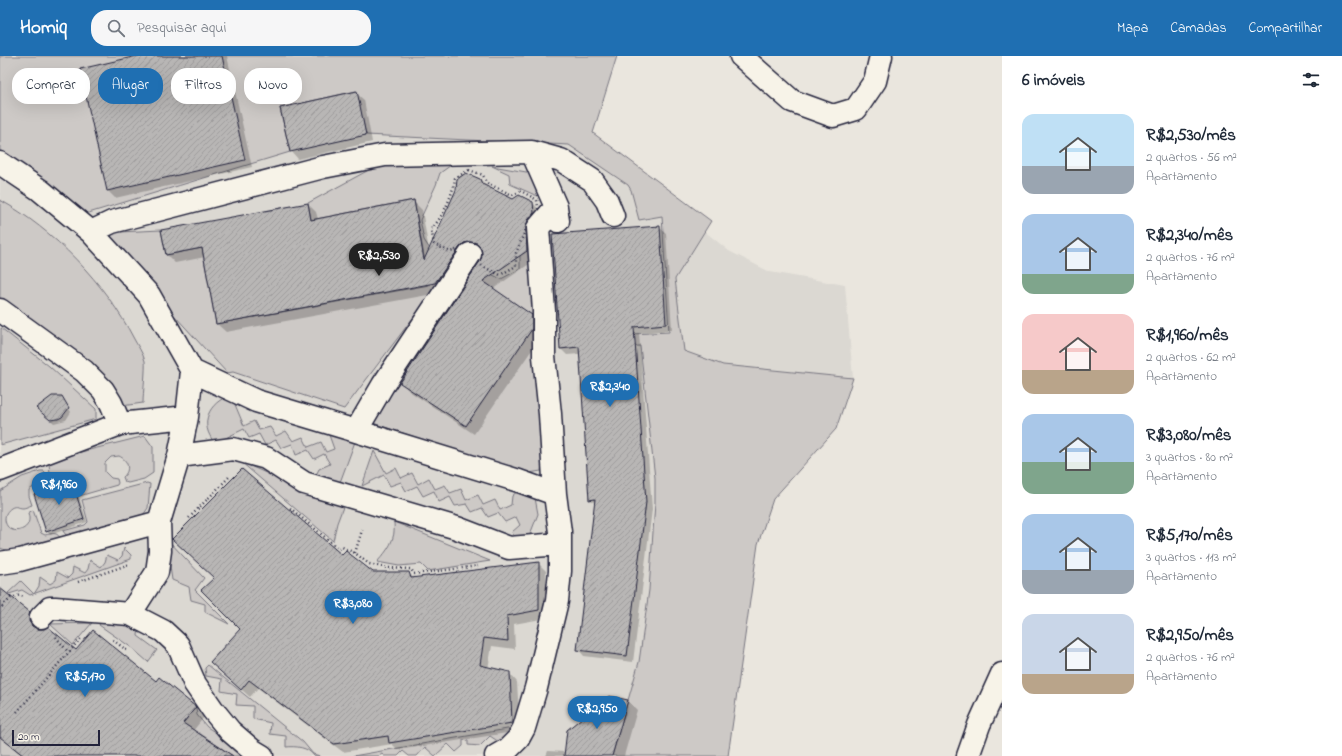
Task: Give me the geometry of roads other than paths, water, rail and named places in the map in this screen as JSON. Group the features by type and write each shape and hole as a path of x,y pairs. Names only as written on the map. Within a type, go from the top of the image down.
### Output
{"street":[{"path":"741,56 792,101 833,116 856,109 875,81 881,56"},
{"path":"496,756 508,749 518,739 524,728 558,602 560,571 560,532 555,494 550,414 544,356 544,311 538,228 557,217 532,152"},
{"path":"92,232 112,222 323,167 385,155 532,152 561,160 592,180 607,201 612,216"},
{"path":"0,163 40,190 92,232 150,295 192,371 187,417 178,456 159,522 160,551 157,572 130,614"},
{"path":"356,431 383,385 470,254"},
{"path":"0,310 84,371 103,390 111,403 120,424"},
{"path":"192,371 256,401 519,481 555,494"},
{"path":"0,470 120,424 187,417"},
{"path":"178,456 233,449 266,458 304,483 457,528 509,548 560,544"},
{"path":"0,563 20,560 159,522"},
{"path":"41,617 50,608 130,614 163,631 178,645 195,684 213,710 230,731 252,750 262,756"},
{"path":"968,756 979,725 1002,674"}]}
